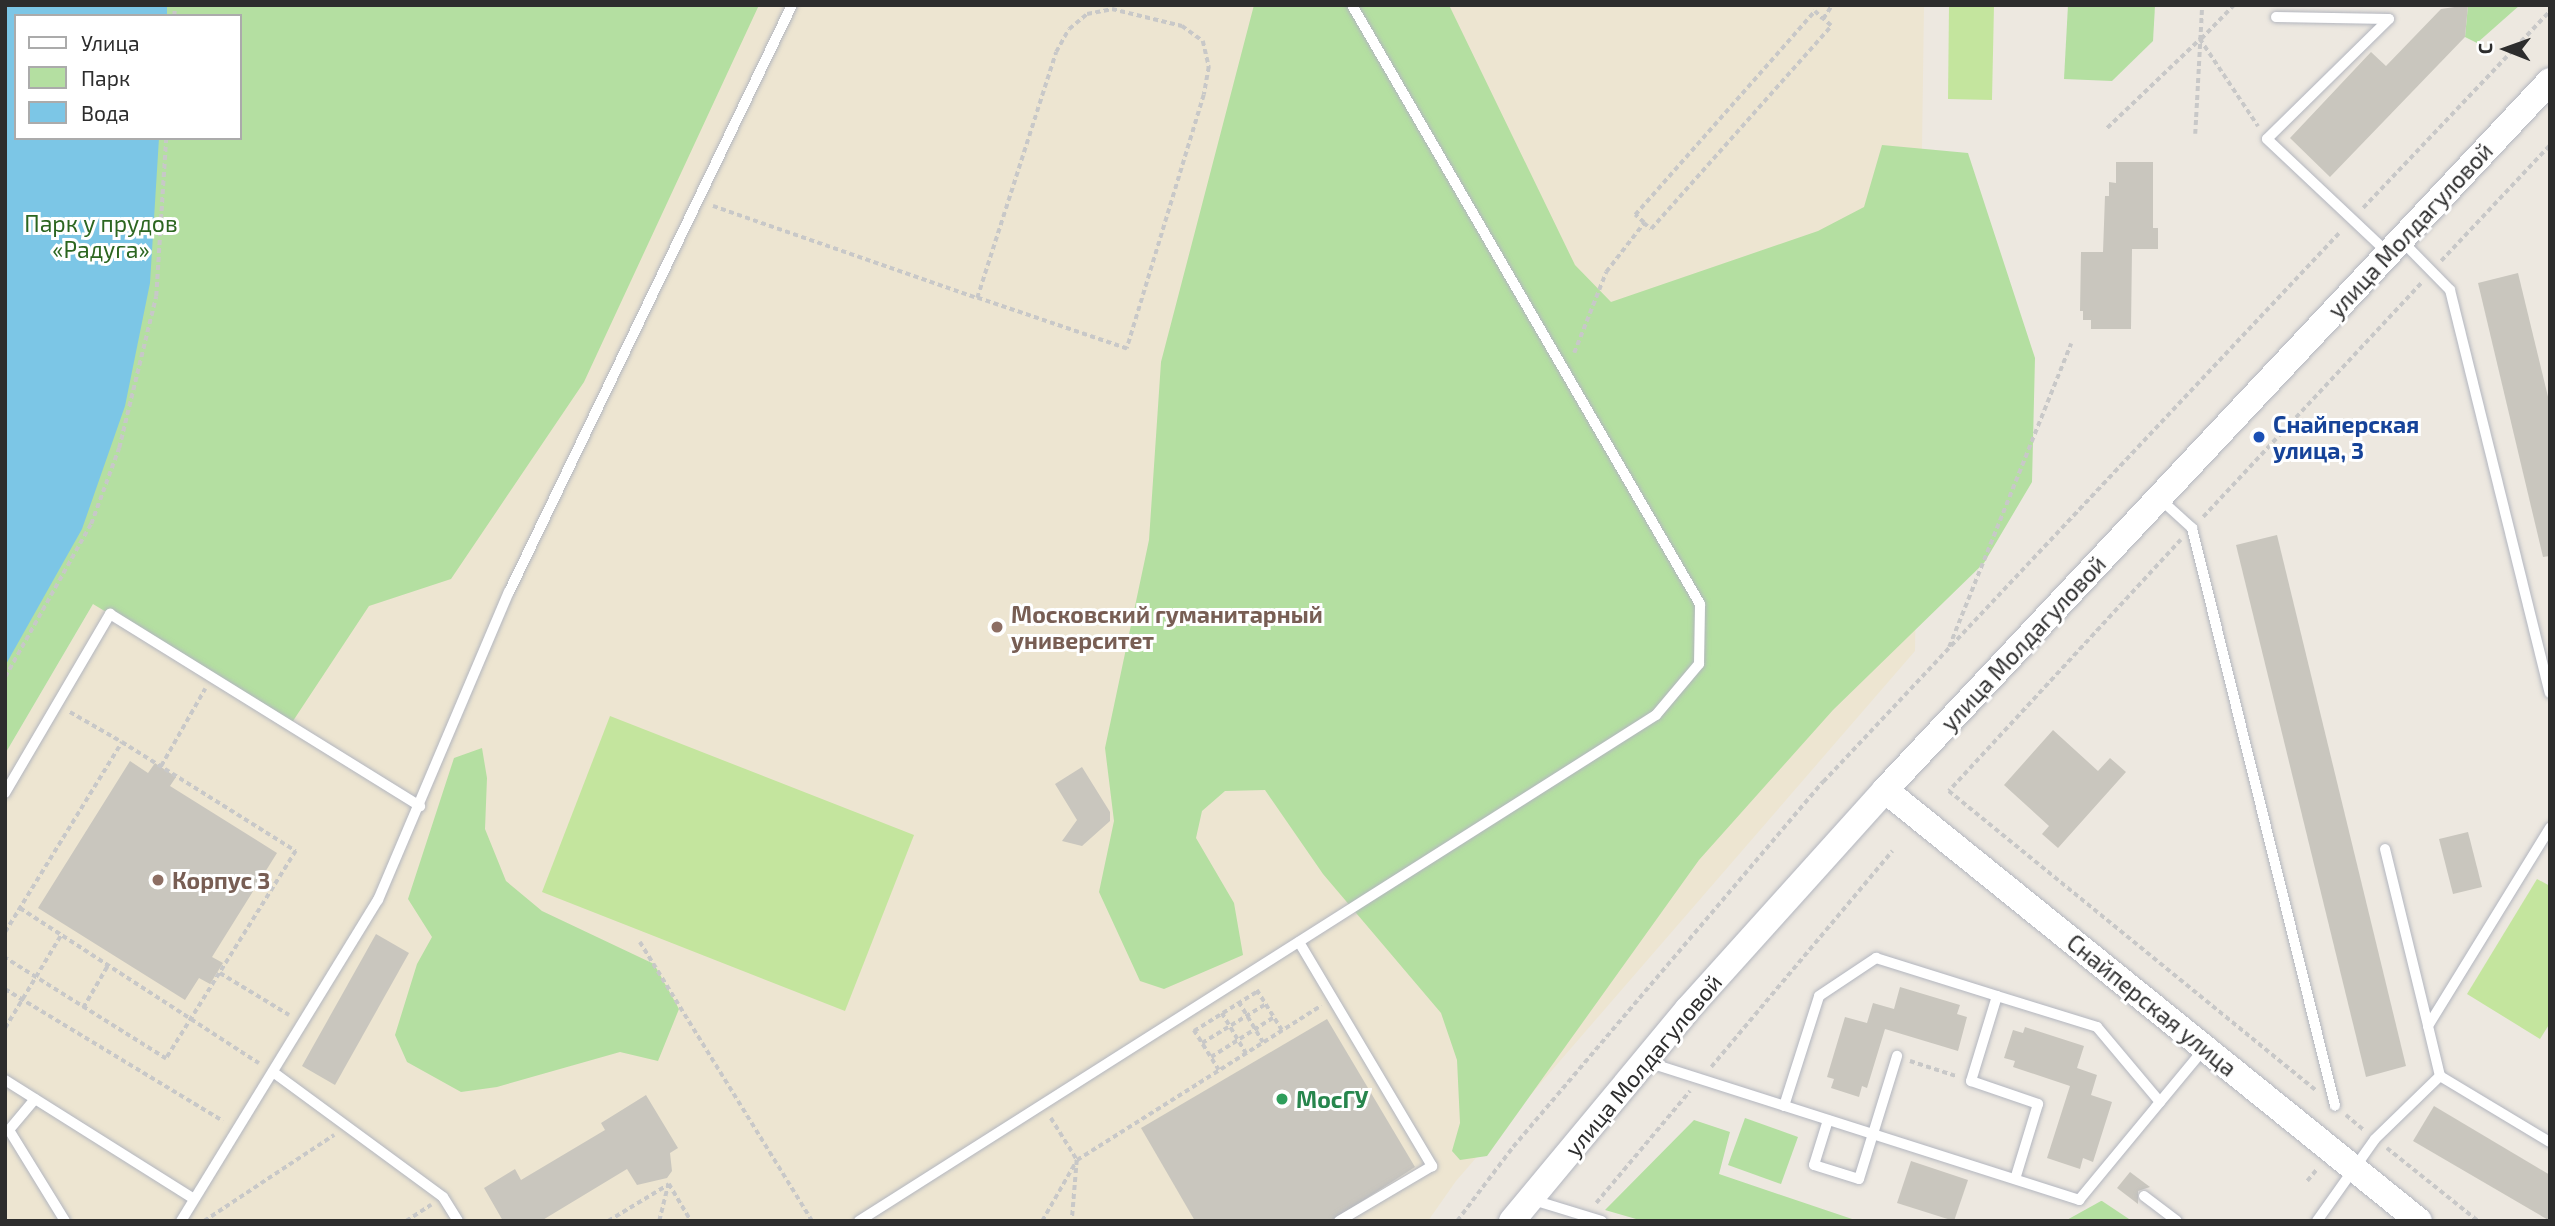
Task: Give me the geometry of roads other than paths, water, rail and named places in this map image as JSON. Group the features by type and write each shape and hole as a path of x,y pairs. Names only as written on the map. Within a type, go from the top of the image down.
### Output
{"street":[{"name":"улица Молдагуловой","path":"1512,1221 1644,1061 1885,790 2550,81"},
{"name":"Снайперская улица","path":"1885,790 2419,1221"}],"lane":[{"path":"181,1221 378,901 509,592 792,5"},
{"path":"859,1221 1656,715 1699,664 1700,604 1352,5"},
{"path":"2276,17 2389,19 2267,139 2352,219 2432,271 2450,290 2550,694"},
{"path":"2159,498 2192,528 2335,1106"},
{"path":"5,793 110,614 420,806"},
{"path":"2428,1026 2550,828"},
{"path":"2385,849 2440,1076 2550,1142"},
{"path":"1299,942 1432,1166 1339,1221"},
{"path":"1784,1106 1819,996 1876,958 2097,1027 2160,1102"},
{"path":"1997,996 1971,1081 2038,1104 2015,1179"},
{"path":"1644,1061 2079,1200 2205,1048"},
{"path":"1828,1120 1814,1165 1859,1179 1897,1056"},
{"path":"272,1072 443,1197 458,1221"},
{"path":"2318,1221 2352,1166 2375,1139 2440,1076"},
{"path":"5,1080 194,1199"},
{"path":"35,1099 9,1130 65,1221"},
{"path":"2144,1196 2177,1221"},
{"path":"1530,1199 1602,1221"}],"water":[{"name":"Парк у прудов «Радуга»","path":"5,5 167,5 167,14 14,14 14,140 159,140 150,283 125,406 82,529 5,666"}],"place":[{"name":"Снайперская улица, 3","path":"2259,437"},
{"name":"Московский гуманитарный университет","path":"997,627"},
{"name":"Корпус 3","path":"158,880"},
{"name":"МосГУ","path":"1282,1099"}]}
